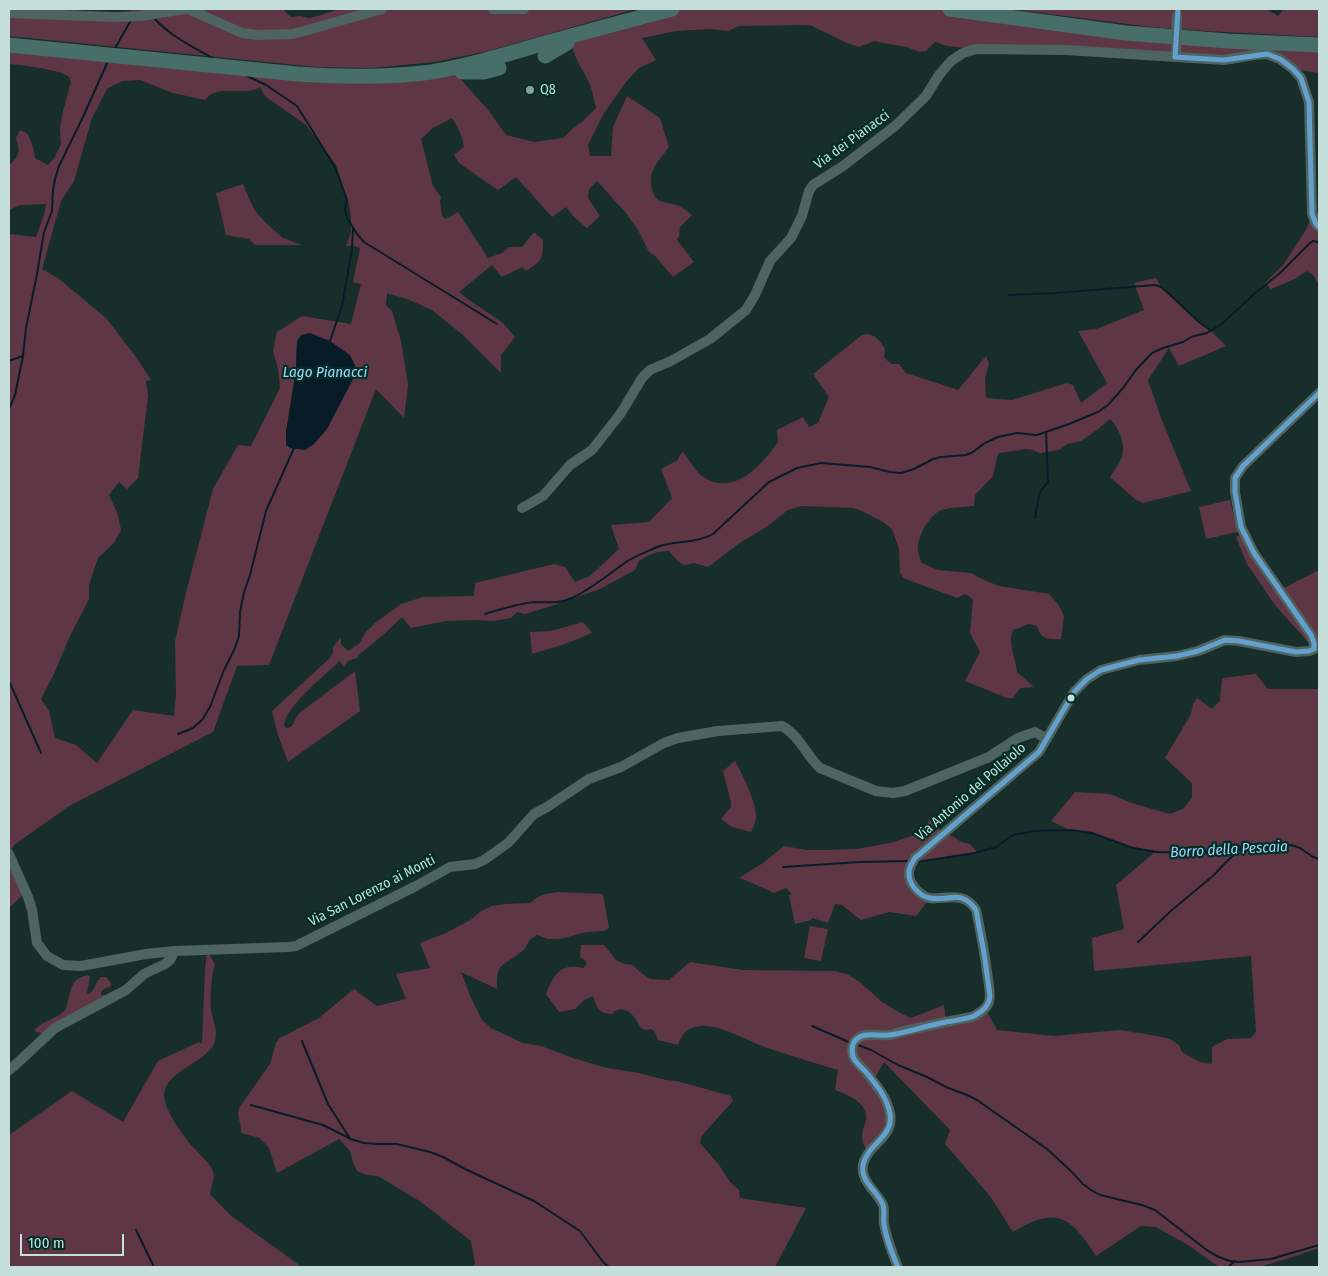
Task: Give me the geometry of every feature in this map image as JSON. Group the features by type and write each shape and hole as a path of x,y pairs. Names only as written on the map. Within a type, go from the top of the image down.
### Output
{"highway":[{"path":"9,36 316,67 371,68 434,62 479,53 636,9"},
{"path":"9,45 298,74 374,77 406,75 465,65 672,9"},
{"path":"950,9 1126,33 1319,46"},
{"path":"1011,9 1151,27 1319,37"},
{"path":"545,56 592,30"},
{"path":"374,77 396,81 466,72 484,72 499,68"}],"street":[{"path":"9,13 114,17 141,16 186,9 242,33 258,36 293,34 382,9"},
{"path":"493,9 524,9"},
{"path":"1178,12 1175,55 1224,60 1267,54 1280,59 1301,78 1309,102 1312,214 1319,227"},
{"name":"Via dei Pianacci","path":"522,508 543,496 570,465 592,450 621,413 642,378 650,370 671,361 710,339 746,310 755,296 770,261 791,238 802,216 809,191 813,185 842,166 895,126 926,96 939,75 951,61 963,53 976,49 1066,50 1175,55"},
{"name":"Via Antonio del Pollaiolo","path":"898,1267 888,1243 884,1221 884,1207 869,1186 863,1166 868,1155 884,1137 889,1128 891,1121 890,1111 876,1084 853,1058 852,1046 857,1038 866,1035 890,1035 972,1017 985,1008 990,994 976,910 972,903 958,897 930,898 916,890 908,871 915,858 1039,752 1074,692 1087,679 1102,670 1139,660 1177,656 1198,651 1225,640 1296,652 1314,649 1311,635 1254,553 1241,527 1235,492 1236,478 1243,466 1319,393"},
{"name":"Via San Lorenzo ai Monti","path":"9,854 28,896 37,943 47,956 63,965 81,966 146,954 175,951 288,947 296,946 450,867 474,864 484,860 508,843 534,814 589,779 621,767 664,743 678,738 718,731 782,726 788,729 812,761 820,768 885,793 904,791 989,758 1024,735 1035,732 1046,739"},
{"path":"9,1070 56,1028 126,990 144,974 165,964 170,960 175,951"}],"shaded area":[{"path":"132,9 284,9 291,17 309,18 340,9 636,9 488,51 435,62 371,68 316,67 9,36 9,13 129,16"},
{"path":"672,9 950,9 1319,45 1319,73 1293,69 1267,54 1224,60 976,49 946,46 935,42 926,51 919,52 907,47 874,41 859,47 810,25 738,26 729,31 710,29 676,31 642,38 656,60 639,68 626,82 604,113 588,145 590,156 611,156 613,127 627,96 660,118 669,147 652,173 651,185 653,193 660,201 677,205 692,215 680,227 677,240 694,262 673,277 655,256 649,252 638,230 626,213 597,181 589,189 588,198 600,216 587,228 566,207 552,217 516,177 498,190 459,163 454,155 464,147 460,132 452,118 433,128 421,139 433,186 441,197 442,216 446,219 458,212 488,258 502,253 509,247 522,247 534,232 543,240 542,256 535,265 526,271 522,267 502,277 492,265 459,292 503,323 515,337 501,355 501,373 463,335 432,310 387,293 386,305 392,311 401,341 408,385 404,418 376,389 269,665 237,666 213,732 69,806 14,845 10,855 26,892 9,908 9,234 36,237 46,204 20,205 9,210 9,166 18,154 16,138 20,130 28,134 35,158 48,165 55,157 61,144 60,129 71,82 67,76 61,73 30,66 9,64 9,45 298,74 455,73 488,110 506,135 534,142 563,138 596,108 588,79 576,58 572,41","holes":["140,80 173,93 205,100 211,94 217,92 249,91 260,87 265,96 306,125 336,165 349,204 351,217 351,233 346,246 360,248 353,282 361,284 351,324 302,316 277,332 273,351 278,369 280,388 251,446 238,445 213,489 175,641 176,693 174,716 133,710 97,763 76,745 55,738 49,711 41,699 89,599 89,585 98,558 114,543 121,530 118,515 109,495 119,482 127,489 138,478 148,396 146,381 151,380 106,318 58,278 42,269 61,201 74,181 92,118 107,89 122,81","297,341 354,377 327,429 286,445 286,432 296,370"]},
{"path":"1011,9 1266,9 1278,16 1284,9 1319,9 1319,37 1151,27"},
{"path":"243,184 256,212 266,223 283,238 302,245 255,245 249,239 226,235 216,193"},
{"path":"1319,211 1319,286 1314,276 1307,271 1295,279 1271,289 1265,283 1284,264 1307,228 1312,214"},
{"path":"1156,278 1161,287 1226,346 1179,366 1169,348 1148,380 1161,418 1191,491 1143,503 1135,499 1110,477 1123,454 1123,443 1119,432 1110,419 1081,441 1067,444 1059,450 1040,453 1026,449 999,453 993,476 975,495 974,506 939,511 928,521 919,540 918,552 922,563 938,570 971,573 999,586 1049,594 1058,604 1064,616 1061,639 1046,638 1041,634 1037,626 1029,624 1013,630 1011,635 1011,646 1017,672 1034,687 1020,688 1013,698 1007,698 965,681 980,652 970,633 973,599 965,594 957,598 903,578 900,572 899,549 892,529 883,522 853,508 802,506 788,510 708,567 694,563 684,565 669,551 658,552 639,561 635,570 600,589 525,614 517,612 511,618 493,621 446,621 411,628 402,617 357,658 348,661 344,667 340,661 298,701 286,719 284,726 286,728 292,726 297,715 355,671 360,711 288,762 272,711 330,658 333,653 333,647 341,637 341,644 348,651 359,644 366,632 375,623 401,604 423,597 474,596 475,583 554,564 565,567 575,582 590,576 619,549 611,525 649,522 672,498 661,469 678,460 683,452 702,476 713,482 725,483 735,481 755,469 763,461 778,442 777,430 803,417 809,427 818,423 829,397 813,374 862,335 866,334 876,338 885,349 884,358 892,364 899,364 906,373 958,390 986,356 989,364 985,378 986,398 1012,400 1067,383 1073,385 1081,403 1107,383 1078,331 1096,329 1144,310 1134,283"},
{"path":"1230,500 1238,532 1206,539 1199,507"},
{"path":"1244,533 1280,590 1319,570 1319,651 1314,649 1275,605 1247,564 1236,537"},
{"path":"583,622 592,633 532,654 530,632 551,631"},
{"path":"1256,674 1268,689 1319,689 1319,1248 1259,1267 1219,1267 1188,1245 1156,1227 1141,1226 1096,1256 1078,1232 1061,1219 1041,1219 1013,1232 990,1196 945,1144 950,1130 884,1062 873,1081 891,1121 868,1155 862,1136 866,1114 861,1105 852,1097 835,1090 838,1070 768,1048 715,1027 699,1026 691,1028 683,1034 678,1045 658,1040 652,1029 646,1030 641,1028 634,1016 627,1011 619,1010 614,1011 613,1014 608,1014 602,1011 597,1007 593,996 583,1001 575,1009 559,1012 546,994 558,972 568,967 583,968 587,964 580,957 581,945 604,945 616,960 624,964 633,965 650,979 669,980 690,962 743,970 835,971 847,974 861,983 882,1002 911,1018 944,1005 946,1022 985,1008 997,1030 1054,1036 1120,1030 1170,1039 1179,1045 1182,1052 1200,1062 1212,1064 1212,1047 1227,1039 1251,1038 1256,1032 1251,956 1094,971 1092,938 1124,929 1116,885 1155,852 1133,848 1092,833 1070,830 1051,821 1075,792 1110,794 1132,803 1170,814 1183,809 1192,798 1192,783 1165,758 1191,714 1193,704 1197,698 1212,709 1220,701 1222,678"},
{"path":"735,761 752,797 756,811 756,819 751,832 732,827 721,819 731,807 723,771"},
{"path":"930,819 944,834 970,844 977,852 913,862 909,879 930,898 916,916 889,912 861,920 842,905 835,904 828,923 812,918 811,920 795,924 789,895 792,894 786,888 774,893 739,878 763,863 784,846 807,850 828,850 857,849 890,843 921,833"},
{"path":"558,892 603,894 609,928 604,931 586,932 560,939 547,939 537,935 531,939 523,951 499,969 497,989 461,972 482,1020 491,1028 523,1043 541,1046 607,1068 677,1081 731,1096 733,1101 701,1137 700,1143 719,1165 730,1182 739,1190 740,1198 806,1208 775,1267 473,1267 475,1263 471,1241 421,1202 378,1176 367,1175 357,1171 350,1151 339,1139 277,1173 269,1148 260,1138 241,1133 239,1108 270,1064 276,1043 280,1038 319,1018 354,989 377,1006 406,999 396,974 430,968 420,943 446,933 492,906 530,903 538,897"},
{"path":"810,926 828,929 821,961 804,958"},
{"path":"207,951 215,964 211,999 211,1010 216,1031 214,1044 203,1056 172,1079 164,1094 167,1107 180,1130 213,1171 214,1177 210,1194 231,1216 302,1267 9,1267 9,1135 72,1091 123,1122 158,1061 199,1042 202,1044"},
{"path":"88,975 90,977 87,993 89,994 101,977 106,977 111,983 110,987 101,992 101,995 117,989 46,1037 34,1031 66,1009 73,984 78,979"}],"water":[{"name":"Lago Pianacci","path":"310,333 330,341 350,355 355,365 354,377 327,429 314,444 305,450 290,448 286,445 286,432 296,370 297,341 301,335"}],"waterway":[{"path":"154,18 174,36 214,59"},
{"path":"114,50 131,20"},
{"path":"9,409 15,395 23,356 26,328 44,232 52,211 55,179 59,166 108,61"},
{"path":"247,76 266,85 297,106 335,167 347,200 345,208 347,218 364,242 497,324"},
{"path":"330,341 342,306 352,249 353,229"},
{"path":"485,614 528,603 567,600 587,590 629,560 643,553 664,545 699,539 713,534 769,482 797,468 821,463 870,467 901,473 914,469 933,459 966,455 998,437 1017,433 1037,435 1098,412 1108,405 1152,353 1183,342 1191,337 1207,333 1222,324 1279,274 1310,243 1313,241 1319,242"},
{"path":"1009,295 1155,285 1166,291 1211,331"},
{"path":"9,361 23,356"},
{"path":"1035,518 1041,490 1048,482 1046,432"},
{"path":"178,734 193,728 202,720 210,707 234,650 239,636 240,612 244,592 266,511 294,448"},
{"path":"9,681 41,753"},
{"name":"Borro della Pescaia","path":"917,862 975,853 996,847 1013,835 1035,831 1070,830 1092,833 1133,848 1157,852 1200,853 1244,846 1291,845 1319,859"},
{"path":"1138,942 1244,846"},
{"name":"Borro della Pescaia","path":"783,867 908,861"},
{"path":"812,1026 851,1043"},
{"path":"302,1041 328,1104 349,1137"},
{"path":"858,1045 977,1100 1047,1149 1091,1190 1100,1195 1155,1210 1208,1251 1219,1257 1239,1262 1271,1259 1319,1245"},
{"path":"251,1105 323,1125 351,1139 364,1143 397,1144 443,1157 534,1201 580,1231 603,1262 609,1267"},
{"path":"136,1230 154,1267"},
{"path":"1228,1267 1235,1261"}],"transit line":[{"path":"1178,9 1175,57 1224,60 1267,54 1280,59 1301,78 1309,102 1312,214 1319,227"},
{"path":"898,1267 886,1235 883,1205 864,1176 863,1171 865,1158 869,1151 888,1129 890,1114 880,1091 853,1057 853,1044 861,1036 895,1034 970,1017 985,1008 990,996 976,910 965,899 954,897 937,899 922,895 910,881 909,872 911,865 915,858 1039,752 1074,692 1087,679 1101,670 1139,660 1177,656 1198,651 1225,640 1296,652 1314,649 1311,635 1254,553 1241,527 1235,492 1235,478 1243,466 1319,393"}],"place":[{"name":"Q8","path":"530,90"}]}
